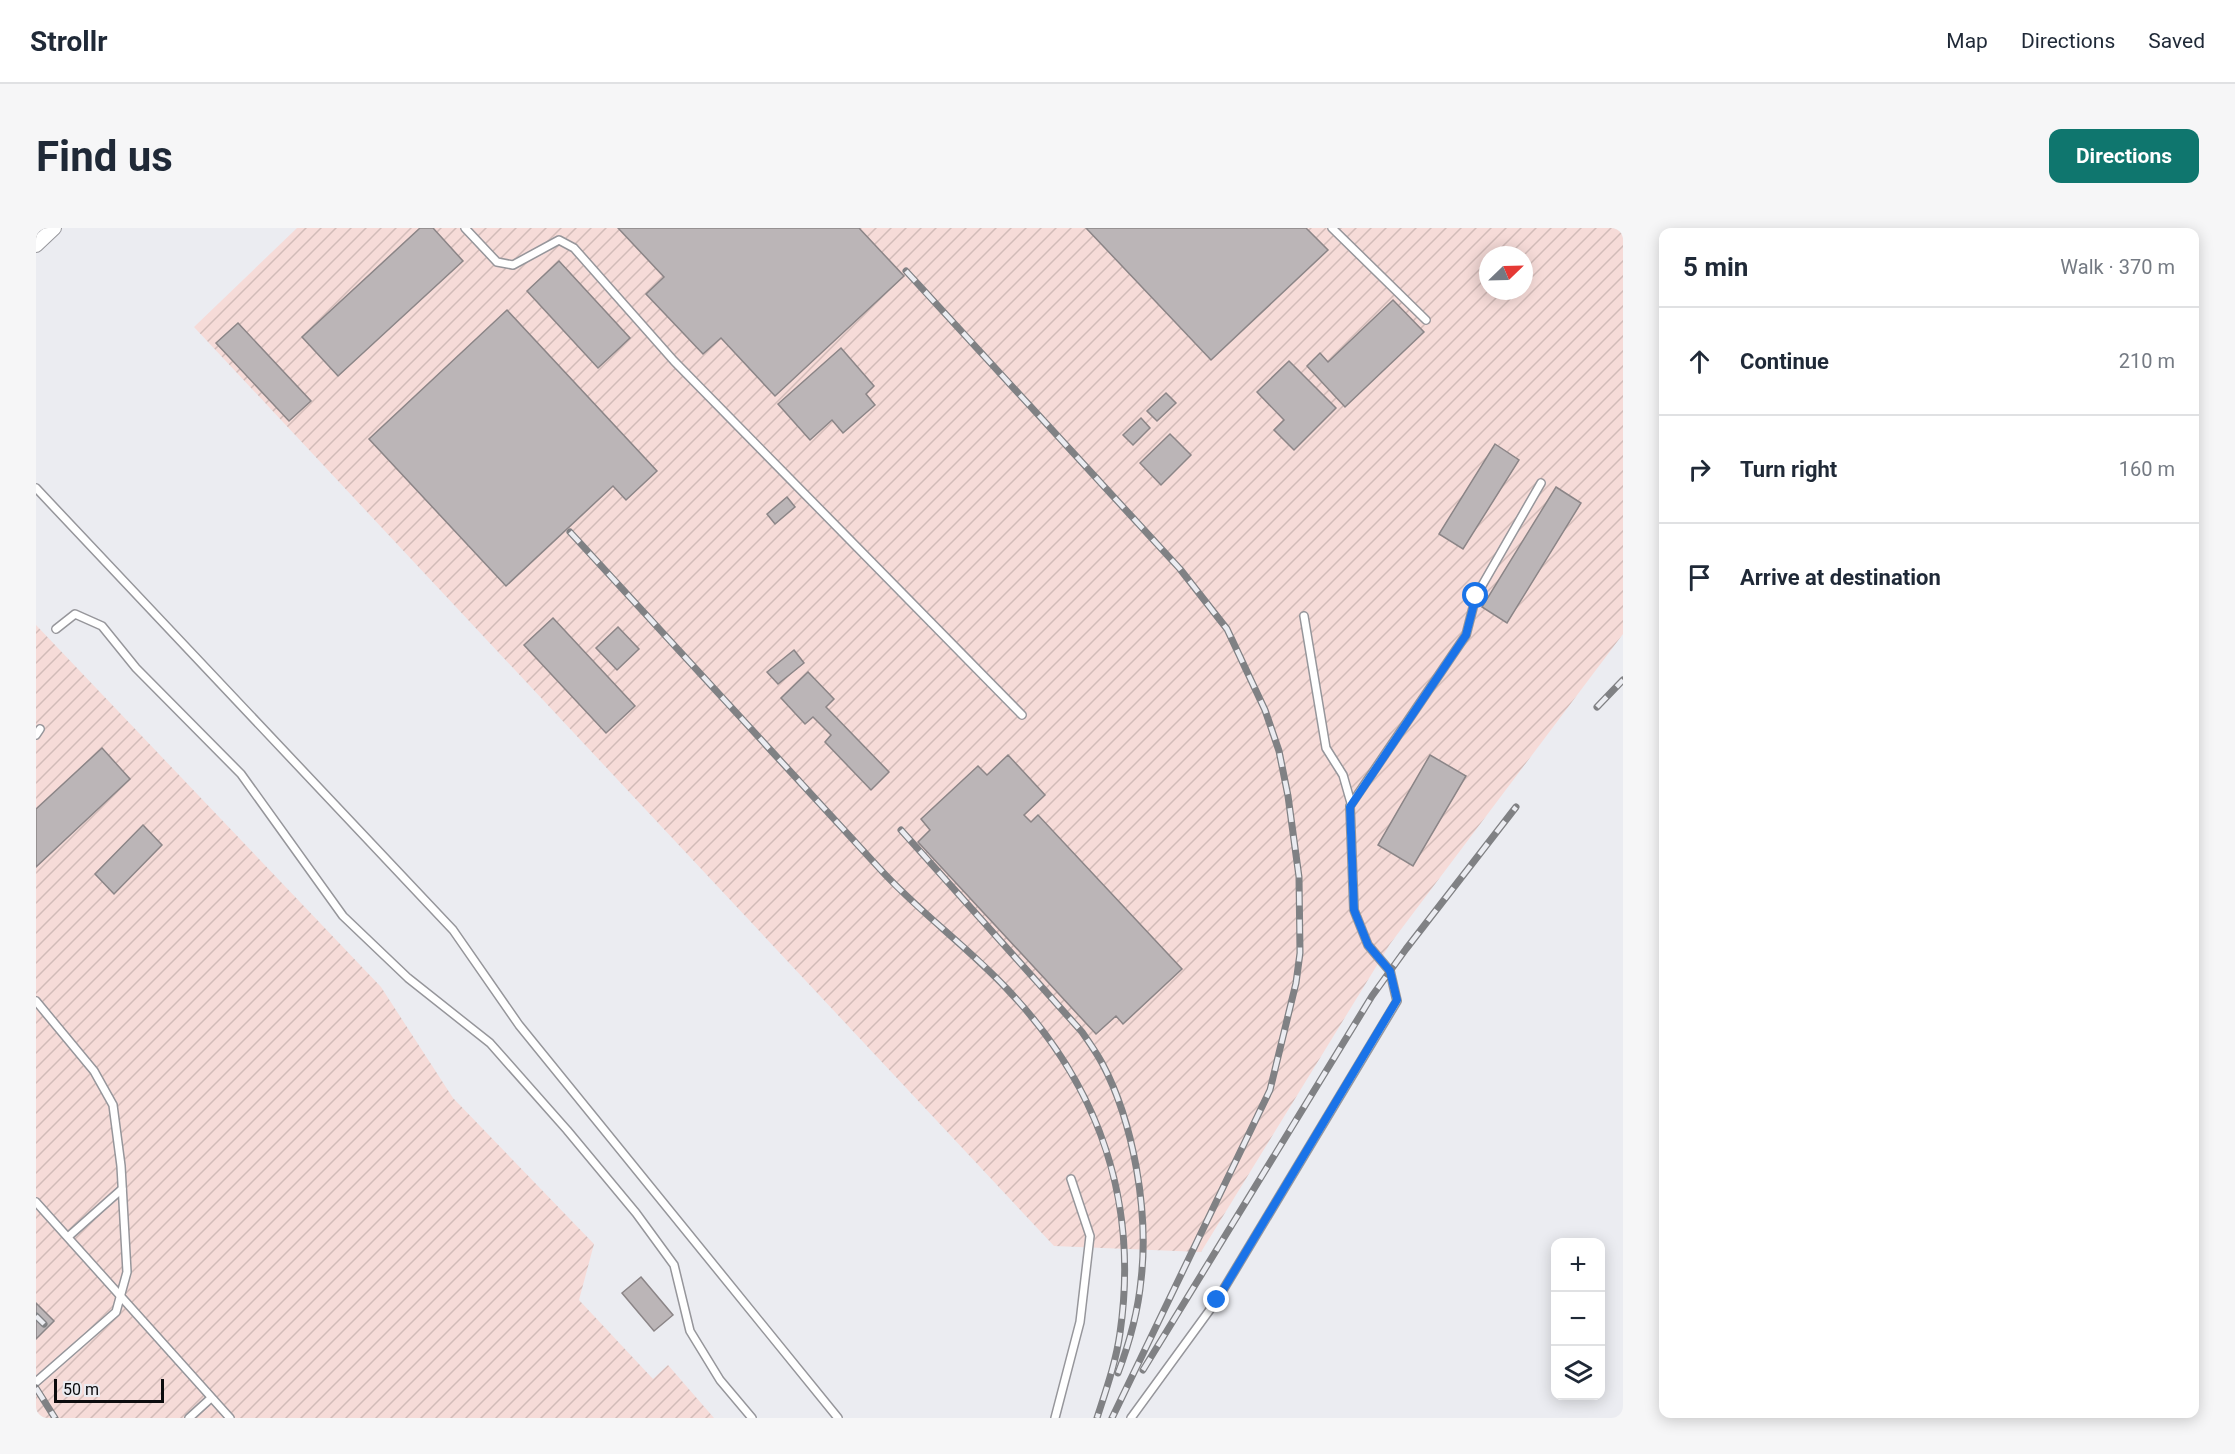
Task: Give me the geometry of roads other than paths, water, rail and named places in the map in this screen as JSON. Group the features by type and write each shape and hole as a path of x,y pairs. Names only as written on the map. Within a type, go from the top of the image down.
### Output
{"street":[{"path":"36,245 54,228"}],"lane":[{"path":"465,228 497,262 513,265 559,240 574,248 674,361 1022,715"},
{"path":"1332,228 1426,320"},
{"path":"1131,1418 1217,1300 1397,1000 1390,971 1368,945 1354,910 1350,807 1466,635 1476,596 1541,483"},
{"path":"36,488 453,930 519,1024 838,1418"},
{"path":"56,629 75,614 102,626 136,668 241,774 343,916 408,978 490,1043 636,1213 674,1265 690,1331 720,1380 752,1418"},
{"path":"1304,616 1326,748 1343,775 1352,803"},
{"path":"36,1001 94,1071 113,1105 122,1189 127,1272 116,1312 36,1382"},
{"path":"1055,1418 1080,1322 1090,1236 1071,1179"},
{"path":"69,1236 122,1189"},
{"path":"36,1202 69,1236 120,1297 230,1418"},
{"path":"189,1418 211,1398"}],"railway":[{"path":"906,271 1180,569 1227,629 1265,710 1279,751 1288,796 1299,877 1300,953 1296,983 1270,1090 1112,1418"},
{"path":"570,532 895,885 1008,990 1040,1027 1067,1066 1088,1106 1105,1148 1117,1192 1123,1237 1124,1284 1120,1333 1097,1418"},
{"path":"1597,707 1623,680"},
{"path":"1143,1370 1372,996 1516,807"},
{"path":"901,830 1082,1032 1100,1059 1113,1087 1131,1140 1141,1198 1143,1226 1138,1304 1118,1373"},
{"path":"36,1316 44,1324"},
{"path":"36,1388 55,1418"}]}
